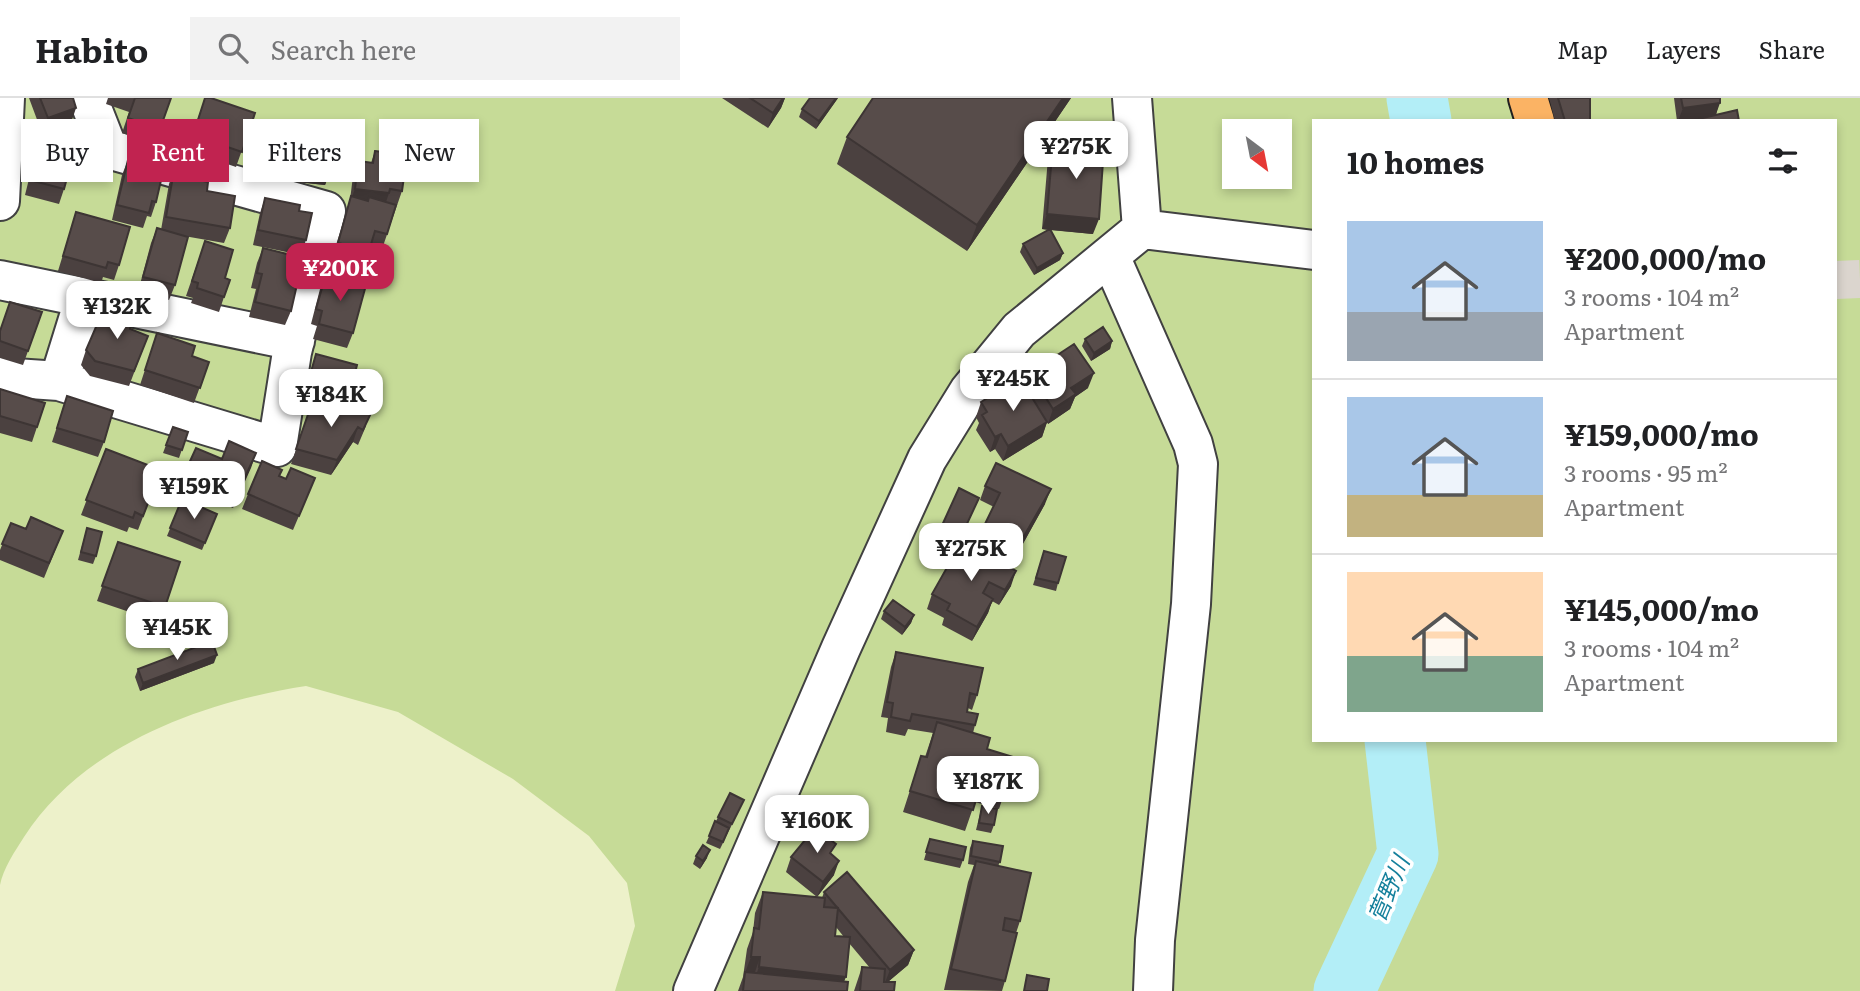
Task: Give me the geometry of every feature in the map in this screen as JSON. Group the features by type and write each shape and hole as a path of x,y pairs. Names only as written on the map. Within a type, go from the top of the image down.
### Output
{"main road":[{"path":"1528,98 1534,119"}],"street":[{"path":"0,201 5,98"},
{"path":"0,377 59,381 277,447 295,341 326,211 108,149 88,98"},
{"path":"1132,98 1142,229"},
{"path":"693,991 713,974 841,648 927,458 969,391 1011,340 1071,284 1142,229 1312,250"},
{"path":"1110,256 1194,444 1198,464 1191,604 1155,940 1153,991"},
{"path":"0,280 295,341"},
{"path":"59,381 85,297"}],"green space":[{"path":"0,98 1860,98 1860,991 0,991"},
{"path":"306,686 398,712 513,779 589,836 627,883 635,926 615,991 0,991 0,885 21,842 49,805 78,777 112,753 148,733 226,703"}],"building":[{"path":"40,98 73,98 76,108 48,118"},
{"path":"135,98 171,98 164,119 128,118"},
{"path":"205,98 255,113 253,119 243,119 242,152 229,148 229,119 198,119"},
{"path":"750,98 783,98 773,113"},
{"path":"810,98 836,98 819,121 802,109"},
{"path":"873,98 1063,98 977,225 847,137"},
{"path":"1558,98 1590,98 1590,119 1564,119"},
{"path":"1681,98 1720,98 1720,103 1683,108"},
{"path":"1737,110 1739,119 1699,119"},
{"path":"1053,143 1104,147 1099,219 1047,214"},
{"path":"375,151 379,152 379,182 403,182 402,191 390,189 389,193 355,189 356,182 365,182 365,162 373,163"},
{"path":"127,164 127,182 161,182 156,202 152,201 149,213 117,205"},
{"path":"38,182 66,182 64,189"},
{"path":"172,182 208,182 207,191 235,196 230,228 166,217"},
{"path":"351,196 368,201 369,197 396,205 387,234 375,231 369,251 338,243"},
{"path":"265,198 300,205 299,211 312,213 306,240 258,230"},
{"path":"76,212 130,227 119,265 108,262 106,268 63,256"},
{"path":"157,228 188,237 175,285 143,277"},
{"path":"1050,229 1063,253 1037,268 1023,244"},
{"path":"205,241 233,250 225,278 230,280 224,297 197,288 198,283 192,281"},
{"path":"263,248 303,258 291,311 255,302 262,274 257,273"},
{"path":"326,274 366,285 353,333 319,324 322,311 316,309"},
{"path":"10,302 42,312 28,351 0,341 0,331"},
{"path":"111,308 133,317 130,329 148,336 134,371 95,361 86,350 102,313 107,316"},
{"path":"1103,327 1112,341 1094,353 1085,339"},
{"path":"157,333 195,346 192,356 209,362 200,388 145,370"},
{"path":"1074,344 1094,373 1071,388 1076,394 1053,409 1030,373"},
{"path":"316,354 357,365 349,397 307,386"},
{"path":"1020,378 1047,422 1008,446 1001,434 995,437 982,415 987,412 981,402"},
{"path":"0,389 45,403 37,427 0,416"},
{"path":"67,396 113,411 104,442 57,428"},
{"path":"313,400 355,413 360,405 372,411 363,430 358,427 337,460 296,449"},
{"path":"173,427 188,432 182,450 166,445"},
{"path":"229,441 256,453 238,493 186,470 196,448 222,459"},
{"path":"106,449 161,470 143,516 135,512 133,518 86,500"},
{"path":"262,461 282,470 279,476 286,479 291,468 315,478 299,516 248,494"},
{"path":"996,463 1051,489 1020,543 984,526 1000,493 985,486"},
{"path":"959,488 979,498 959,541 939,532"},
{"path":"182,499 217,514 205,543 170,528"},
{"path":"31,517 63,531 49,563 2,544 11,523 26,529"},
{"path":"87,528 102,532 96,556 81,552"},
{"path":"962,541 1016,571 1005,590 989,582 983,593 993,599 977,627 947,610 950,604 932,594"},
{"path":"118,542 180,562 165,607 102,586"},
{"path":"1044,551 1066,557 1058,583 1036,578"},
{"path":"893,600 914,615 905,627 884,611"},
{"path":"212,641 217,655 143,683 138,669"},
{"path":"896,652 983,668 977,695 970,693 967,712 978,714 975,725 912,714 910,721 891,717 893,703 887,702"},
{"path":"937,722 990,738 987,749 1016,758 1006,788 982,780 973,810 910,791 921,756 927,757"},
{"path":"730,793 744,800 732,824 718,817"},
{"path":"982,806 997,809 994,825 979,823"},
{"path":"715,821 729,828 723,842 709,836"},
{"path":"815,828 836,844 830,853 839,861 823,882 791,857"},
{"path":"930,839 966,847 963,860 926,852"},
{"path":"973,841 1003,846 1000,862 971,856"},
{"path":"703,845 710,850 703,861 696,856"},
{"path":"976,861 1031,873 1020,921 1005,918 1003,930 1017,933 1005,981 951,969"},
{"path":"847,872 914,950 890,970 824,892"},
{"path":"763,892 825,898 824,907 838,908 835,936 850,937 846,977 759,967 760,957 751,957 754,928 759,929"},
{"path":"862,967 885,969 884,982 895,982 894,991 860,991"},
{"path":"745,972 848,982 847,991 743,991"},
{"path":"1027,975 1049,979 1047,991 1024,991"}],"waterway":[{"name":"菅野川","path":"1417,98 1421,119"},
{"name":"菅野川","path":"1344,991 1408,854 1395,742"}],"tunnel":[{"path":"1837,280 1860,279"}]}
